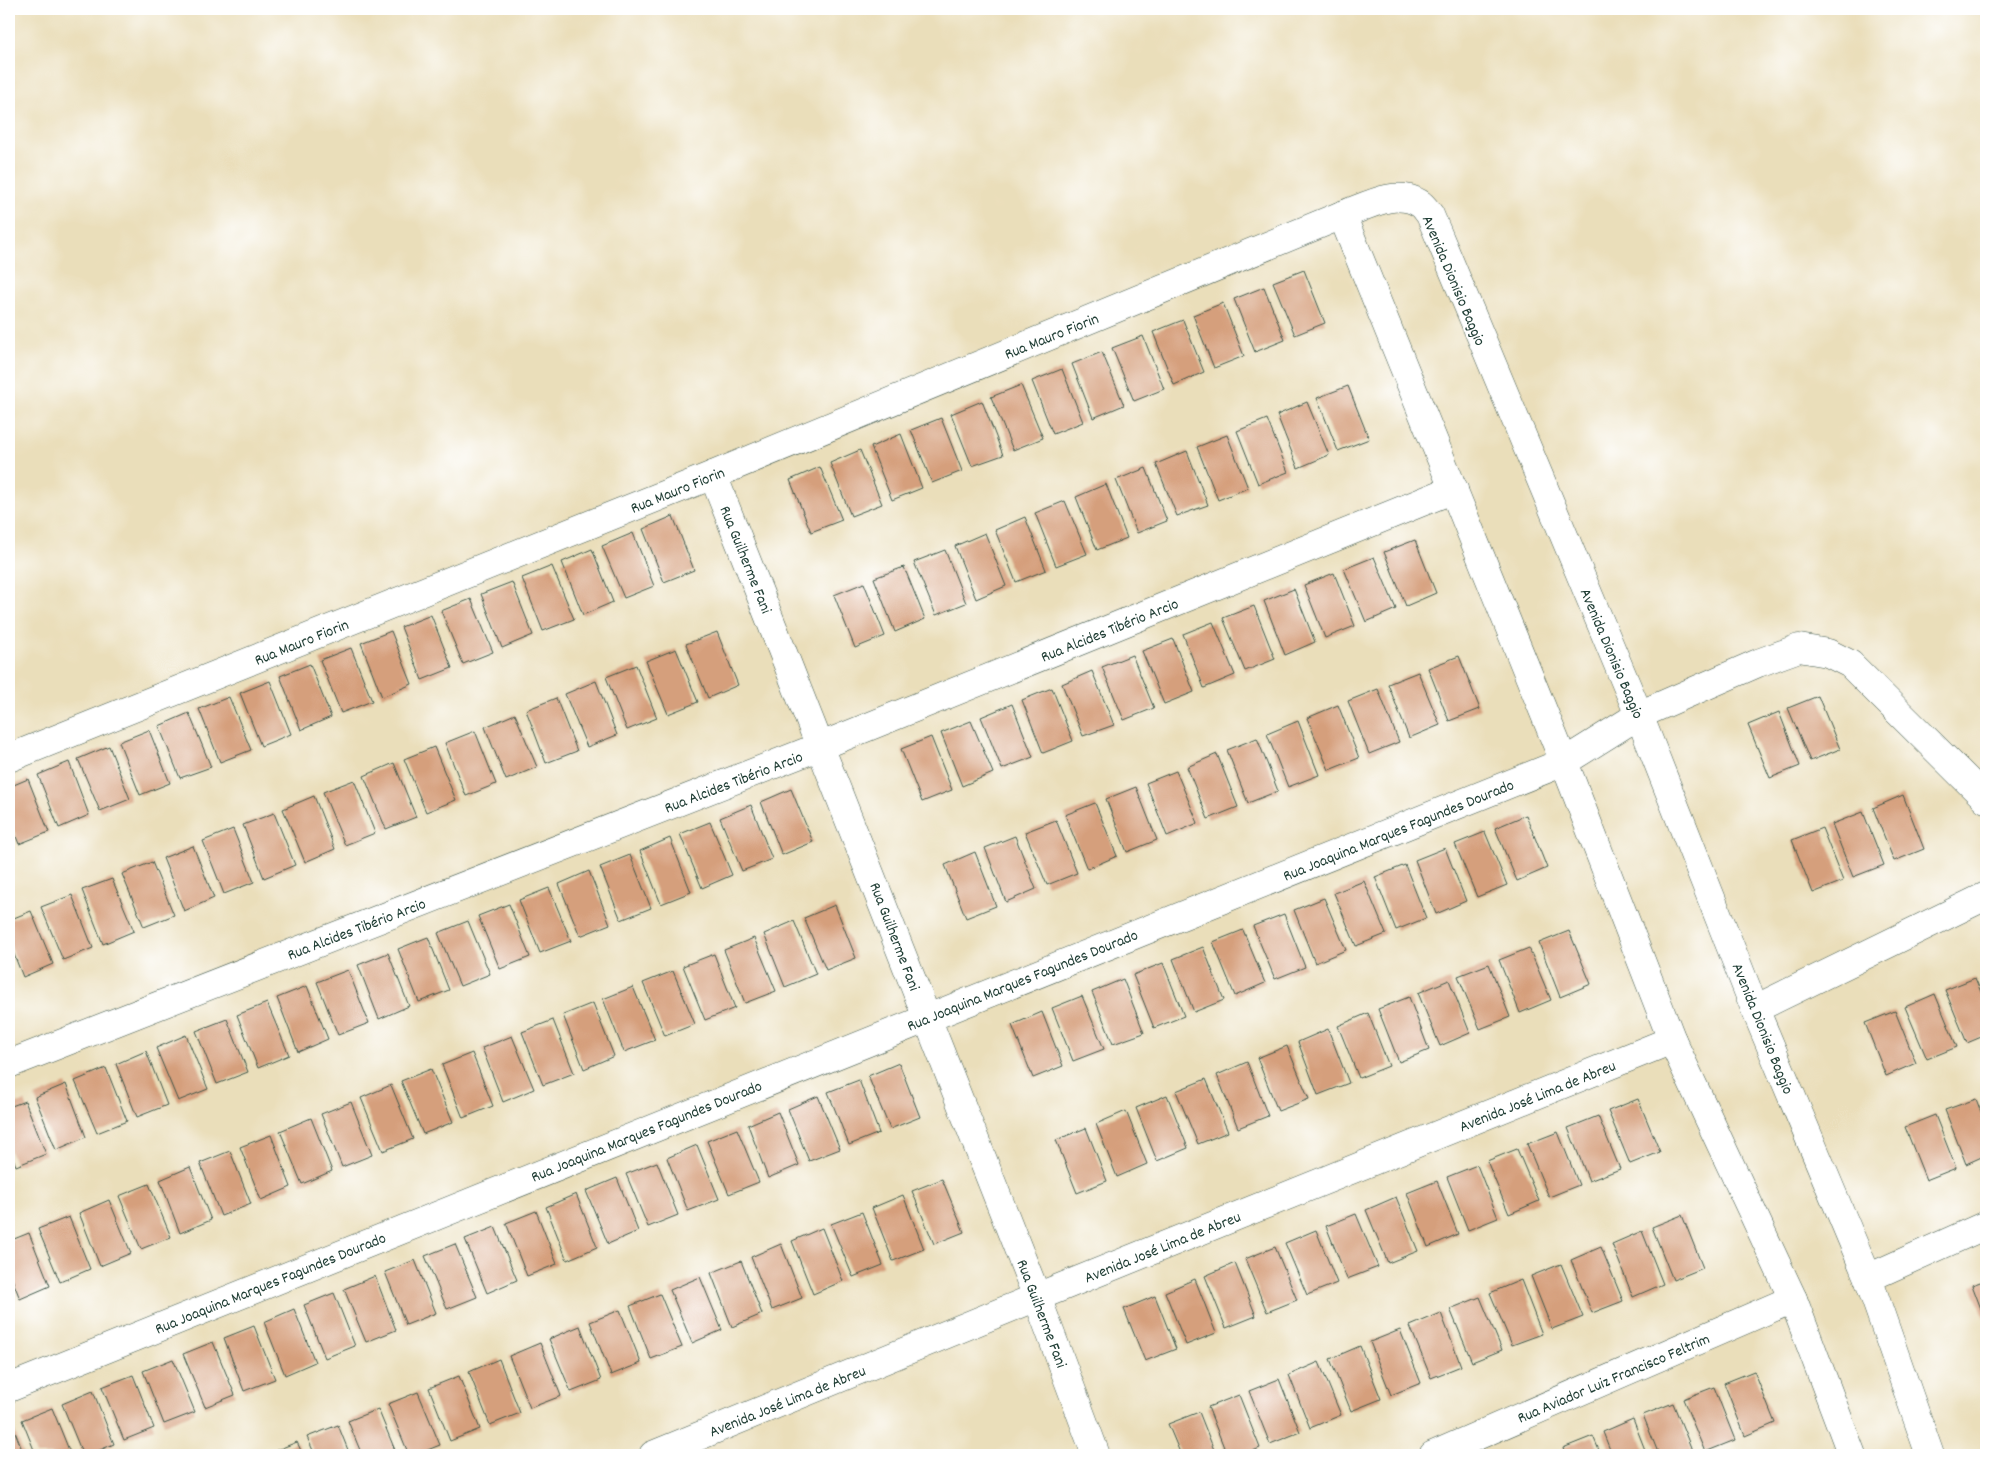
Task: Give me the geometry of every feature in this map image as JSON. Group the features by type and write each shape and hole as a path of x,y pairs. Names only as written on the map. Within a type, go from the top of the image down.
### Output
{"street":[{"name":"Avenida Dionisio Baggio","path":"1342,215 1390,198 1405,197 1420,203 1430,215 1639,715 1755,1009 1868,1278 1930,1455"},
{"name":"Rua Mauro Fiorin","path":"9,758 713,474 1342,215"},
{"path":"1342,215 1564,762 1672,1040 1793,1299 1852,1455"},
{"name":"Rua Guilherme Fani","path":"713,474 928,1017 1096,1455"},
{"name":"Rua Alcides Tibério Arcio","path":"9,1064 821,746 1454,489"},
{"name":"Rua Joaquina Marques Fagundes Dourado","path":"9,1388 1564,762 1639,715 1758,663 1799,648 1828,653 1850,664 1986,799"},
{"path":"1755,1009 1986,896"},
{"name":"Avenida José Lima de Abreu","path":"653,1455 1672,1040"},
{"path":"1868,1278 1986,1225"},
{"name":"Rua Aviador Luiz Francisco Feltrim","path":"1433,1455 1793,1299"}],"building":[{"path":"1304,270 1325,323 1295,335 1273,282"},
{"path":"1264,287 1285,340 1255,352 1234,299"},
{"path":"1223,303 1244,356 1214,368 1193,315"},
{"path":"1183,320 1204,372 1174,385 1153,332"},
{"path":"1143,336 1164,389 1134,401 1112,348"},
{"path":"1102,352 1124,405 1093,418 1072,364"},
{"path":"1062,369 1083,422 1053,434 1032,381"},
{"path":"1021,385 1043,438 1013,450 991,397"},
{"path":"1348,386 1369,439 1338,451 1317,398"},
{"path":"982,401 1003,455 972,466 951,414"},
{"path":"1307,402 1329,455 1298,468 1277,415"},
{"path":"941,418 962,471 932,483 911,430"},
{"path":"1267,419 1288,472 1258,484 1237,431"},
{"path":"901,434 922,488 892,500 871,447"},
{"path":"1227,435 1248,488 1218,500 1197,447"},
{"path":"860,450 882,504 851,516 830,463"},
{"path":"1187,451 1208,505 1177,516 1156,464"},
{"path":"820,467 842,520 811,532 790,480"},
{"path":"1146,468 1167,521 1137,533 1116,480"},
{"path":"1106,484 1127,538 1097,550 1076,497"},
{"path":"1065,501 1087,554 1056,566 1035,513"},
{"path":"673,516 694,570 664,582 643,529"},
{"path":"1025,517 1046,570 1016,582 995,530"},
{"path":"633,533 654,586 624,598 602,546"},
{"path":"985,533 1006,586 976,599 955,546"},
{"path":"1415,540 1436,593 1406,606 1384,552"},
{"path":"592,549 613,602 583,615 562,562"},
{"path":"945,550 966,603 936,615 914,562"},
{"path":"1374,557 1396,609 1366,622 1344,569"},
{"path":"552,566 574,619 543,631 522,578"},
{"path":"904,567 925,619 895,632 874,578"},
{"path":"1334,573 1355,626 1325,638 1304,585"},
{"path":"512,582 533,635 502,648 481,594"},
{"path":"864,583 885,636 855,648 834,595"},
{"path":"1294,589 1315,642 1285,655 1264,601"},
{"path":"471,599 493,652 463,664 441,611"},
{"path":"1254,606 1275,659 1245,671 1223,618"},
{"path":"431,615 452,668 422,680 401,627"},
{"path":"1213,622 1235,675 1204,688 1183,634"},
{"path":"391,631 412,684 382,697 361,643"},
{"path":"717,632 738,685 708,698 686,644"},
{"path":"1173,639 1194,692 1164,704 1142,651"},
{"path":"351,648 372,701 341,713 320,660"},
{"path":"676,649 698,702 668,714 646,661"},
{"path":"1132,655 1154,708 1124,720 1102,667"},
{"path":"1459,656 1480,709 1449,721 1428,668"},
{"path":"310,664 331,717 301,730 280,676"},
{"path":"636,665 657,718 627,730 606,677"},
{"path":"1092,671 1114,725 1083,736 1062,684"},
{"path":"1418,672 1440,725 1409,738 1388,684"},
{"path":"270,681 291,734 261,746 240,693"},
{"path":"596,681 617,735 587,747 565,694"},
{"path":"1052,688 1073,741 1043,753 1022,700"},
{"path":"1378,689 1399,742 1369,754 1348,701"},
{"path":"1818,696 1840,749 1810,761 1788,708"},
{"path":"229,697 251,750 220,762 199,709"},
{"path":"556,698 577,751 546,763 526,710"},
{"path":"1012,704 1033,757 1002,769 981,717"},
{"path":"1338,705 1359,758 1329,770 1307,718"},
{"path":"1779,712 1800,766 1770,778 1748,725"},
{"path":"189,713 211,767 180,778 159,726"},
{"path":"515,714 537,767 506,780 485,727"},
{"path":"971,721 993,773 962,786 941,733"},
{"path":"1298,721 1319,775 1288,787 1267,734"},
{"path":"149,730 170,783 140,795 119,742"},
{"path":"475,731 496,784 466,796 445,743"},
{"path":"931,737 952,790 922,802 901,749"},
{"path":"1257,738 1278,791 1248,803 1227,750"},
{"path":"109,746 130,799 100,811 78,759"},
{"path":"434,747 456,800 426,812 404,759"},
{"path":"1217,754 1238,807 1208,819 1187,767"},
{"path":"69,762 89,815 59,828 38,775"},
{"path":"394,763 416,817 386,829 364,776"},
{"path":"1176,771 1198,823 1167,836 1146,783"},
{"path":"28,779 49,832 19,844 9,819 9,787"},
{"path":"354,780 375,833 345,845 323,792"},
{"path":"1136,787 1157,840 1127,852 1106,799"},
{"path":"791,789 813,842 782,855 761,802"},
{"path":"1903,795 1924,849 1894,861 1873,808"},
{"path":"314,796 335,849 305,862 283,809"},
{"path":"1095,803 1117,856 1087,869 1065,815"},
{"path":"751,805 772,859 742,871 720,818"},
{"path":"1863,812 1884,865 1853,877 1832,824"},
{"path":"274,813 295,865 264,878 243,825"},
{"path":"1526,815 1547,868 1517,881 1495,828"},
{"path":"1056,820 1077,873 1047,885 1025,832"},
{"path":"710,822 732,875 702,888 680,834"},
{"path":"1822,828 1843,881 1813,893 1792,840"},
{"path":"233,829 254,882 224,894 203,841"},
{"path":"1485,832 1507,885 1477,897 1455,844"},
{"path":"1015,836 1036,889 1006,902 985,848"},
{"path":"670,838 691,892 661,904 640,851"},
{"path":"193,846 214,898 184,911 163,858"},
{"path":"1445,848 1466,901 1436,914 1415,860"},
{"path":"975,852 996,906 966,918 945,865"},
{"path":"630,855 651,908 621,920 600,867"},
{"path":"152,862 174,915 144,927 122,874"},
{"path":"1405,865 1426,918 1396,930 1375,877"},
{"path":"589,871 610,924 580,936 559,884"},
{"path":"112,879 134,931 103,944 82,890"},
{"path":"1364,881 1386,934 1356,946 1334,893"},
{"path":"549,888 571,941 540,953 519,900"},
{"path":"72,895 93,948 63,960 41,907"},
{"path":"1324,898 1346,950 1315,963 1294,910"},
{"path":"509,904 530,957 500,969 478,916"},
{"path":"835,905 856,958 826,970 804,918"},
{"path":"31,911 53,964 23,977 9,942 9,920"},
{"path":"1284,914 1305,967 1275,979 1253,926"},
{"path":"468,921 490,974 460,986 438,933"},
{"path":"794,921 816,974 785,987 764,934"},
{"path":"1243,930 1265,983 1235,996 1213,942"},
{"path":"1569,931 1591,984 1560,997 1539,943"},
{"path":"428,937 449,990 419,1002 398,949"},
{"path":"754,938 776,991 745,1003 724,950"},
{"path":"1203,947 1224,1000 1194,1012 1173,959"},
{"path":"1529,948 1551,1000 1520,1013 1499,960"},
{"path":"388,953 409,1006 379,1019 358,965"},
{"path":"714,954 735,1008 705,1020 683,966"},
{"path":"1163,963 1184,1016 1154,1028 1133,975"},
{"path":"1489,964 1510,1017 1480,1029 1458,976"},
{"path":"348,970 369,1023 338,1035 317,982"},
{"path":"673,971 695,1024 665,1036 643,983"},
{"path":"1975,978 1986,1004 1986,1035 1967,1043 1945,990"},
{"path":"1123,979 1144,1033 1113,1044 1092,992"},
{"path":"1449,980 1470,1033 1440,1046 1418,993"},
{"path":"307,986 328,1039 298,1052 277,998"},
{"path":"633,987 655,1040 624,1052 603,999"},
{"path":"1935,994 1957,1047 1927,1059 1905,1007"},
{"path":"1082,996 1104,1049 1073,1061 1052,1008"},
{"path":"1409,997 1429,1050 1399,1062 1378,1009"},
{"path":"267,1003 289,1055 258,1068 237,1015"},
{"path":"593,1003 614,1056 584,1069 563,1015"},
{"path":"1895,1011 1916,1063 1886,1076 1865,1023"},
{"path":"1042,1012 1063,1066 1033,1078 1012,1025"},
{"path":"1368,1013 1389,1066 1359,1078 1338,1026"},
{"path":"227,1019 248,1072 217,1084 196,1031"},
{"path":"553,1020 574,1073 543,1085 522,1032"},
{"path":"1328,1029 1349,1083 1318,1095 1298,1042"},
{"path":"186,1035 208,1089 178,1101 156,1048"},
{"path":"512,1036 534,1089 503,1102 482,1048"},
{"path":"1287,1046 1309,1099 1278,1111 1257,1058"},
{"path":"146,1051 167,1105 137,1117 116,1064"},
{"path":"472,1053 493,1106 463,1118 442,1065"},
{"path":"1247,1062 1268,1116 1238,1128 1217,1075"},
{"path":"899,1063 920,1117 890,1129 868,1076"},
{"path":"106,1068 127,1121 97,1133 75,1081"},
{"path":"431,1069 453,1122 423,1134 401,1081"},
{"path":"1206,1079 1228,1132 1198,1144 1176,1091"},
{"path":"859,1080 879,1133 849,1145 828,1092"},
{"path":"66,1084 86,1137 56,1150 35,1097"},
{"path":"391,1085 413,1139 383,1151 361,1098"},
{"path":"1167,1095 1188,1148 1157,1161 1136,1108"},
{"path":"818,1096 840,1149 809,1161 788,1109"},
{"path":"1638,1099 1660,1152 1630,1164 1608,1111"},
{"path":"1976,1099 1986,1125 1986,1155 1966,1164 1945,1110"},
{"path":"25,1101 46,1154 16,1166 9,1148 9,1107"},
{"path":"351,1102 372,1155 342,1167 321,1114"},
{"path":"1126,1111 1147,1164 1117,1177 1096,1124"},
{"path":"778,1112 799,1165 768,1178 748,1125"},
{"path":"1935,1115 1956,1168 1926,1180 1905,1127"},
{"path":"1598,1116 1620,1169 1589,1181 1568,1128"},
{"path":"311,1118 332,1171 302,1184 280,1131"},
{"path":"1086,1128 1107,1181 1077,1193 1056,1140"},
{"path":"737,1129 759,1182 729,1194 707,1141"},
{"path":"1558,1132 1579,1185 1549,1197 1527,1144"},
{"path":"271,1135 291,1187 261,1200 240,1147"},
{"path":"697,1145 719,1199 688,1211 667,1158"},
{"path":"1517,1149 1539,1201 1509,1214 1487,1161"},
{"path":"230,1151 251,1204 221,1216 200,1163"},
{"path":"657,1162 678,1215 648,1227 626,1174"},
{"path":"1477,1165 1498,1218 1468,1230 1447,1177"},
{"path":"190,1167 211,1220 180,1233 160,1180"},
{"path":"617,1178 638,1231 608,1244 586,1191"},
{"path":"942,1179 964,1232 934,1244 912,1191"},
{"path":"1437,1181 1458,1234 1428,1247 1407,1193"},
{"path":"149,1184 171,1237 141,1249 119,1196"},
{"path":"576,1194 597,1247 567,1260 546,1207"},
{"path":"903,1195 924,1249 893,1261 872,1208"},
{"path":"1396,1197 1418,1251 1388,1263 1366,1210"},
{"path":"109,1200 131,1253 100,1266 79,1213"},
{"path":"536,1211 557,1264 527,1276 506,1223"},
{"path":"862,1212 883,1265 853,1277 831,1224"},
{"path":"1356,1214 1378,1267 1347,1279 1326,1226"},
{"path":"1682,1215 1703,1268 1673,1280 1652,1227"},
{"path":"69,1217 90,1269 60,1282 38,1229"},
{"path":"495,1227 517,1280 487,1293 465,1239"},
{"path":"822,1228 843,1281 813,1294 792,1241"},
{"path":"1316,1230 1337,1283 1307,1295 1285,1243"},
{"path":"1642,1231 1663,1284 1633,1297 1612,1244"},
{"path":"29,1233 50,1286 20,1299 9,1271 9,1241"},
{"path":"455,1244 477,1297 447,1309 425,1256"},
{"path":"781,1244 802,1298 772,1310 751,1257"},
{"path":"1275,1247 1297,1300 1267,1312 1245,1259"},
{"path":"1601,1247 1623,1301 1592,1313 1571,1260"},
{"path":"415,1260 436,1313 406,1325 385,1272"},
{"path":"741,1261 762,1314 732,1327 711,1273"},
{"path":"1235,1263 1256,1316 1226,1328 1205,1276"},
{"path":"1561,1264 1583,1317 1552,1329 1531,1276"},
{"path":"375,1276 396,1330 366,1342 344,1289"},
{"path":"700,1277 722,1330 692,1343 670,1290"},
{"path":"1195,1279 1216,1333 1186,1345 1165,1292"},
{"path":"1521,1280 1542,1334 1512,1345 1490,1293"},
{"path":"1986,1280 1986,1322 1972,1285"},
{"path":"334,1293 355,1346 325,1358 304,1305"},
{"path":"660,1294 682,1347 651,1359 630,1306"},
{"path":"1155,1296 1176,1349 1145,1361 1124,1309"},
{"path":"1480,1297 1502,1350 1472,1362 1450,1309"},
{"path":"294,1309 315,1362 285,1375 264,1322"},
{"path":"620,1310 641,1363 611,1375 590,1322"},
{"path":"1441,1313 1461,1366 1431,1378 1410,1326"},
{"path":"254,1326 275,1379 244,1391 224,1338"},
{"path":"580,1326 601,1380 571,1392 549,1339"},
{"path":"1400,1330 1421,1383 1391,1395 1370,1342"},
{"path":"213,1342 235,1395 205,1407 183,1354"},
{"path":"540,1343 561,1396 530,1408 509,1356"},
{"path":"1360,1346 1381,1399 1351,1411 1330,1359"},
{"path":"173,1359 195,1412 164,1424 143,1371"},
{"path":"499,1359 520,1413 490,1425 469,1372"},
{"path":"1319,1362 1341,1415 1310,1428 1289,1375"},
{"path":"1754,1371 1775,1423 1745,1436 1724,1383"},
{"path":"133,1375 154,1428 124,1440 102,1387"},
{"path":"459,1376 480,1429 450,1441 429,1388"},
{"path":"1279,1379 1300,1432 1270,1444 1249,1391"},
{"path":"1714,1387 1735,1440 1705,1452 1683,1399"},
{"path":"93,1391 114,1444 88,1455 83,1455 62,1404"},
{"path":"418,1392 440,1445 415,1455 409,1455 388,1404"},
{"path":"1239,1395 1260,1448 1243,1455 1227,1455 1208,1407"},
{"path":"1673,1403 1694,1455 1659,1455 1643,1415"},
{"path":"52,1408 71,1455 36,1455 22,1420"},
{"path":"378,1409 397,1455 362,1455 348,1421"},
{"path":"1199,1412 1216,1455 1181,1455 1168,1424"},
{"path":"1633,1419 1647,1455 1612,1455 1603,1432"},
{"path":"12,1424 24,1455 9,1455 9,1425"},
{"path":"338,1425 350,1455 315,1455 307,1437"},
{"path":"1593,1436 1601,1455 1565,1455 1563,1448"},
{"path":"297,1442 303,1455 267,1454"}]}
